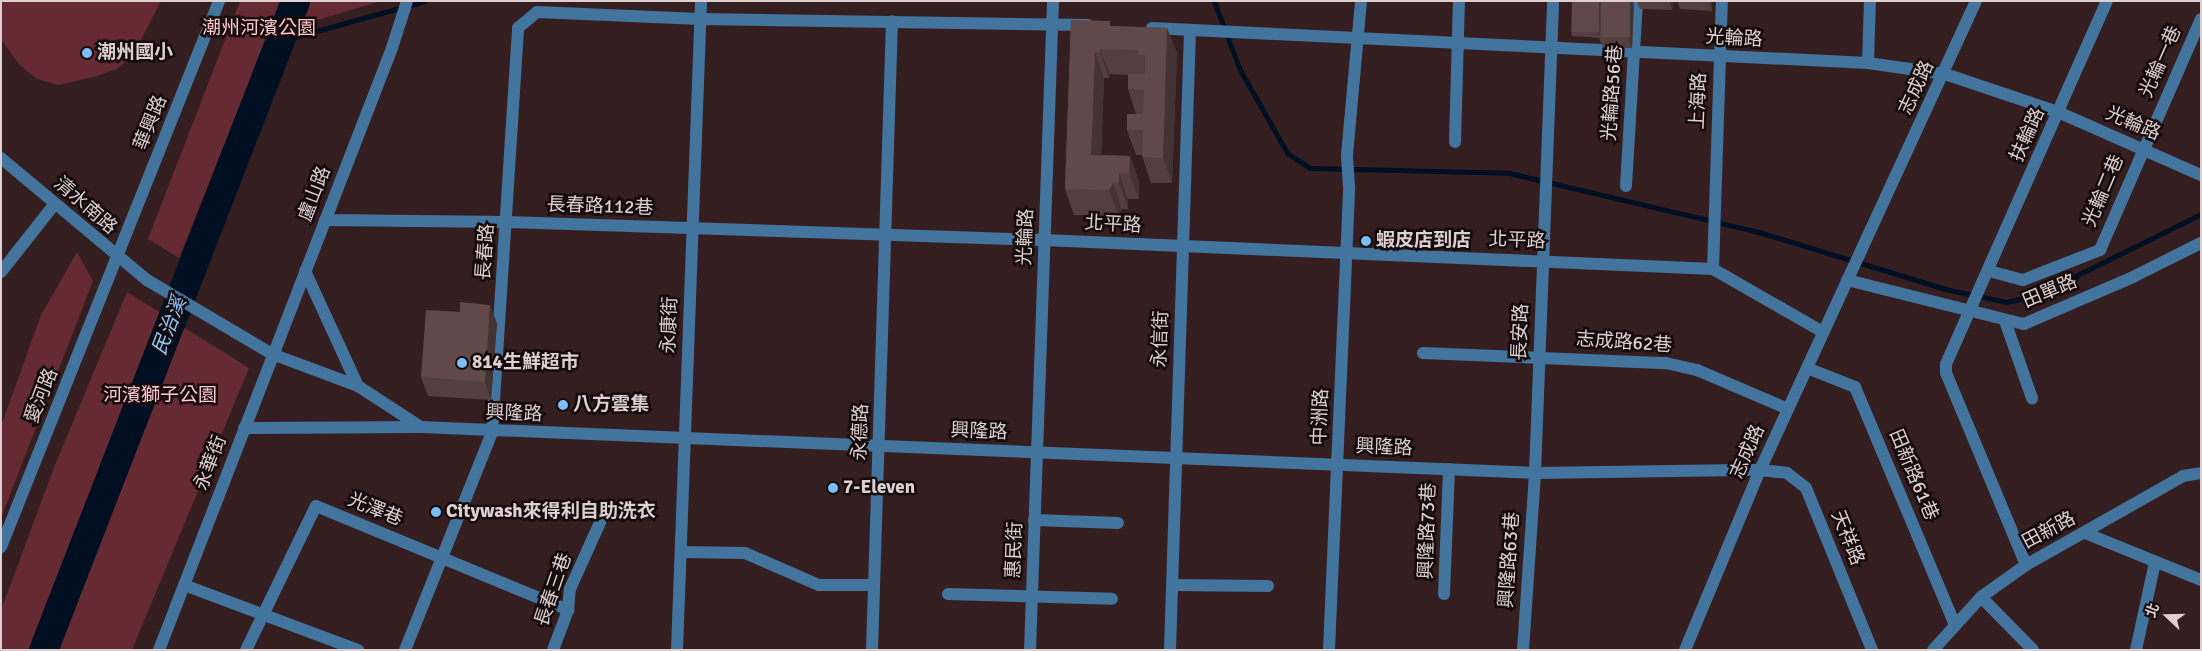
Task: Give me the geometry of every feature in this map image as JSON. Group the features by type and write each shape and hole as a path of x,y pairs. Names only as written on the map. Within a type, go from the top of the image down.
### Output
{"street":[{"name":"華興路","path":"117,259 219,1"},
{"name":"盧山路","path":"272,354 392,48 407,1"},
{"name":"永康街","path":"677,650 701,1"},
{"name":"光輪路","path":"1037,452 1053,1"},
{"path":"1360,38 1361,1"},
{"path":"1455,142 1459,1"},
{"path":"1552,46 1553,1"},
{"name":"光輪路56巷","path":"1626,186 1637,1"},
{"name":"上海路","path":"1713,269 1722,1"},
{"path":"1868,63 1870,1"},
{"name":"志成路","path":"1685,650 1760,470 1848,276 1945,74 1976,1"},
{"name":"扶輪路","path":"1971,311 2107,1"},
{"name":"長春路","path":"405,650 440,557 492,432 518,28 537,12 700,19 1053,23"},
{"name":"光輪一巷","path":"2143,148 2201,19"},
{"name":"永德路","path":"872,650 880,448 892,21"},
{"path":"1053,23 1102,26"},
{"path":"1141,28 1195,30"},
{"name":"光輪路","path":"1195,30 1552,46 1635,53 1868,63 1945,74 2058,112 2201,175"},
{"name":"永信街","path":"1170,650 1183,248 1195,30"},
{"name":"中洲路","path":"1330,650 1349,186 1347,155 1360,38"},
{"name":"長安路","path":"1536,473 1552,46"},
{"name":"光輪二巷","path":"1989,271 2023,280 2100,250 2143,148"},
{"name":"清水南路","path":"1,158 117,259 147,280 211,319"},
{"path":"1,272 54,206"},
{"name":"長春路112巷","path":"325,220 507,222 886,236"},
{"name":"北平路","path":"886,236 1044,240 1183,248 1346,255 1543,260 1713,269 1824,332"},
{"name":"田單路","path":"1848,276 2005,321 2024,324 2133,277 2201,242"},
{"name":"愛河路","path":"2,545 117,259"},
{"path":"305,271 358,386"},
{"path":"1971,311 1946,364 1946,373 2026,565"},
{"name":"興隆路","path":"211,319 272,354 358,386 421,427"},
{"path":"2005,321 2032,398"},
{"name":"志成路62巷","path":"1423,352 1666,362 1697,370 1788,409"},
{"name":"永華街","path":"159,650 272,354"},
{"name":"田新路61巷","path":"1807,368 1856,387 1955,625"},
{"name":"興隆路","path":"244,428 421,427 492,432 685,438 880,448 1037,452 1536,473"},
{"name":"惠民街","path":"1030,650 1037,452"},
{"name":"興隆路73巷","path":"1444,594 1449,469"},
{"name":"天祥路","path":"1536,473 1760,470 1786,473 1806,488 1872,650"},
{"name":"興隆路63巷","path":"1523,650 1536,473"},
{"name":"田新路","path":"1933,650 1981,598 2026,565 2183,476 2201,473"},
{"name":"光澤巷","path":"246,650 316,506 568,610"},
{"name":"長春三巷","path":"553,650 568,610 570,589 603,516"},
{"path":"1034,520 1118,523"},
{"path":"2085,533 2201,580"},
{"path":"681,552 745,553 819,585 874,585"},
{"path":"2136,650 2155,562"},
{"path":"184,585 358,650"},
{"path":"1172,585 1268,586"},
{"path":"948,594 1112,599"},
{"path":"1981,598 2033,650"}],"green space":[{"path":"1,1 161,1 132,57 116,69 97,76 58,85 37,79 19,64 5,45 1,39"},
{"name":"潮州河濱公園","path":"240,1 381,1 314,21 256,65 179,258 148,239"},
{"path":"77,252 93,281 1,518 1,426 41,315"},
{"name":"河濱獅子公園","path":"127,292 249,368 132,650 1,650 1,610 55,465"}],"building":[{"path":"1572,1 1599,1 1599,32 1572,32"},
{"path":"1601,1 1630,1 1630,37 1601,37"},
{"path":"1071,20 1110,21 1110,26 1167,28 1163,158 1142,157 1143,130 1127,130 1127,114 1143,114 1144,90 1128,89 1128,74 1145,74 1145,55 1137,55 1138,50 1100,49 1100,52 1095,52 1091,155 1130,156 1129,174 1119,173 1119,183 1113,183 1109,190 1065,189"},
{"name":"814生鮮超市","path":"460,302 490,305 485,382 421,377 426,310 460,312"}],"waterway":[{"name":"民治溪","path":"43,650 295,1"},
{"path":"280,41 425,1"},
{"path":"1214,1 1239,68 1287,153 1310,168 1509,173 1759,232 1945,289 2006,302 2035,296 2201,214"}],"place":[{"name":"潮州國小","path":"87,53"},
{"name":"蝦皮店到店","path":"1366,241"},
{"name":"814生鮮超市","path":"462,363"},
{"name":"八方雲集","path":"563,405"},
{"name":"7-Eleven","path":"833,488"},
{"name":"Citywash來得利自助洗衣","path":"436,512"}]}
